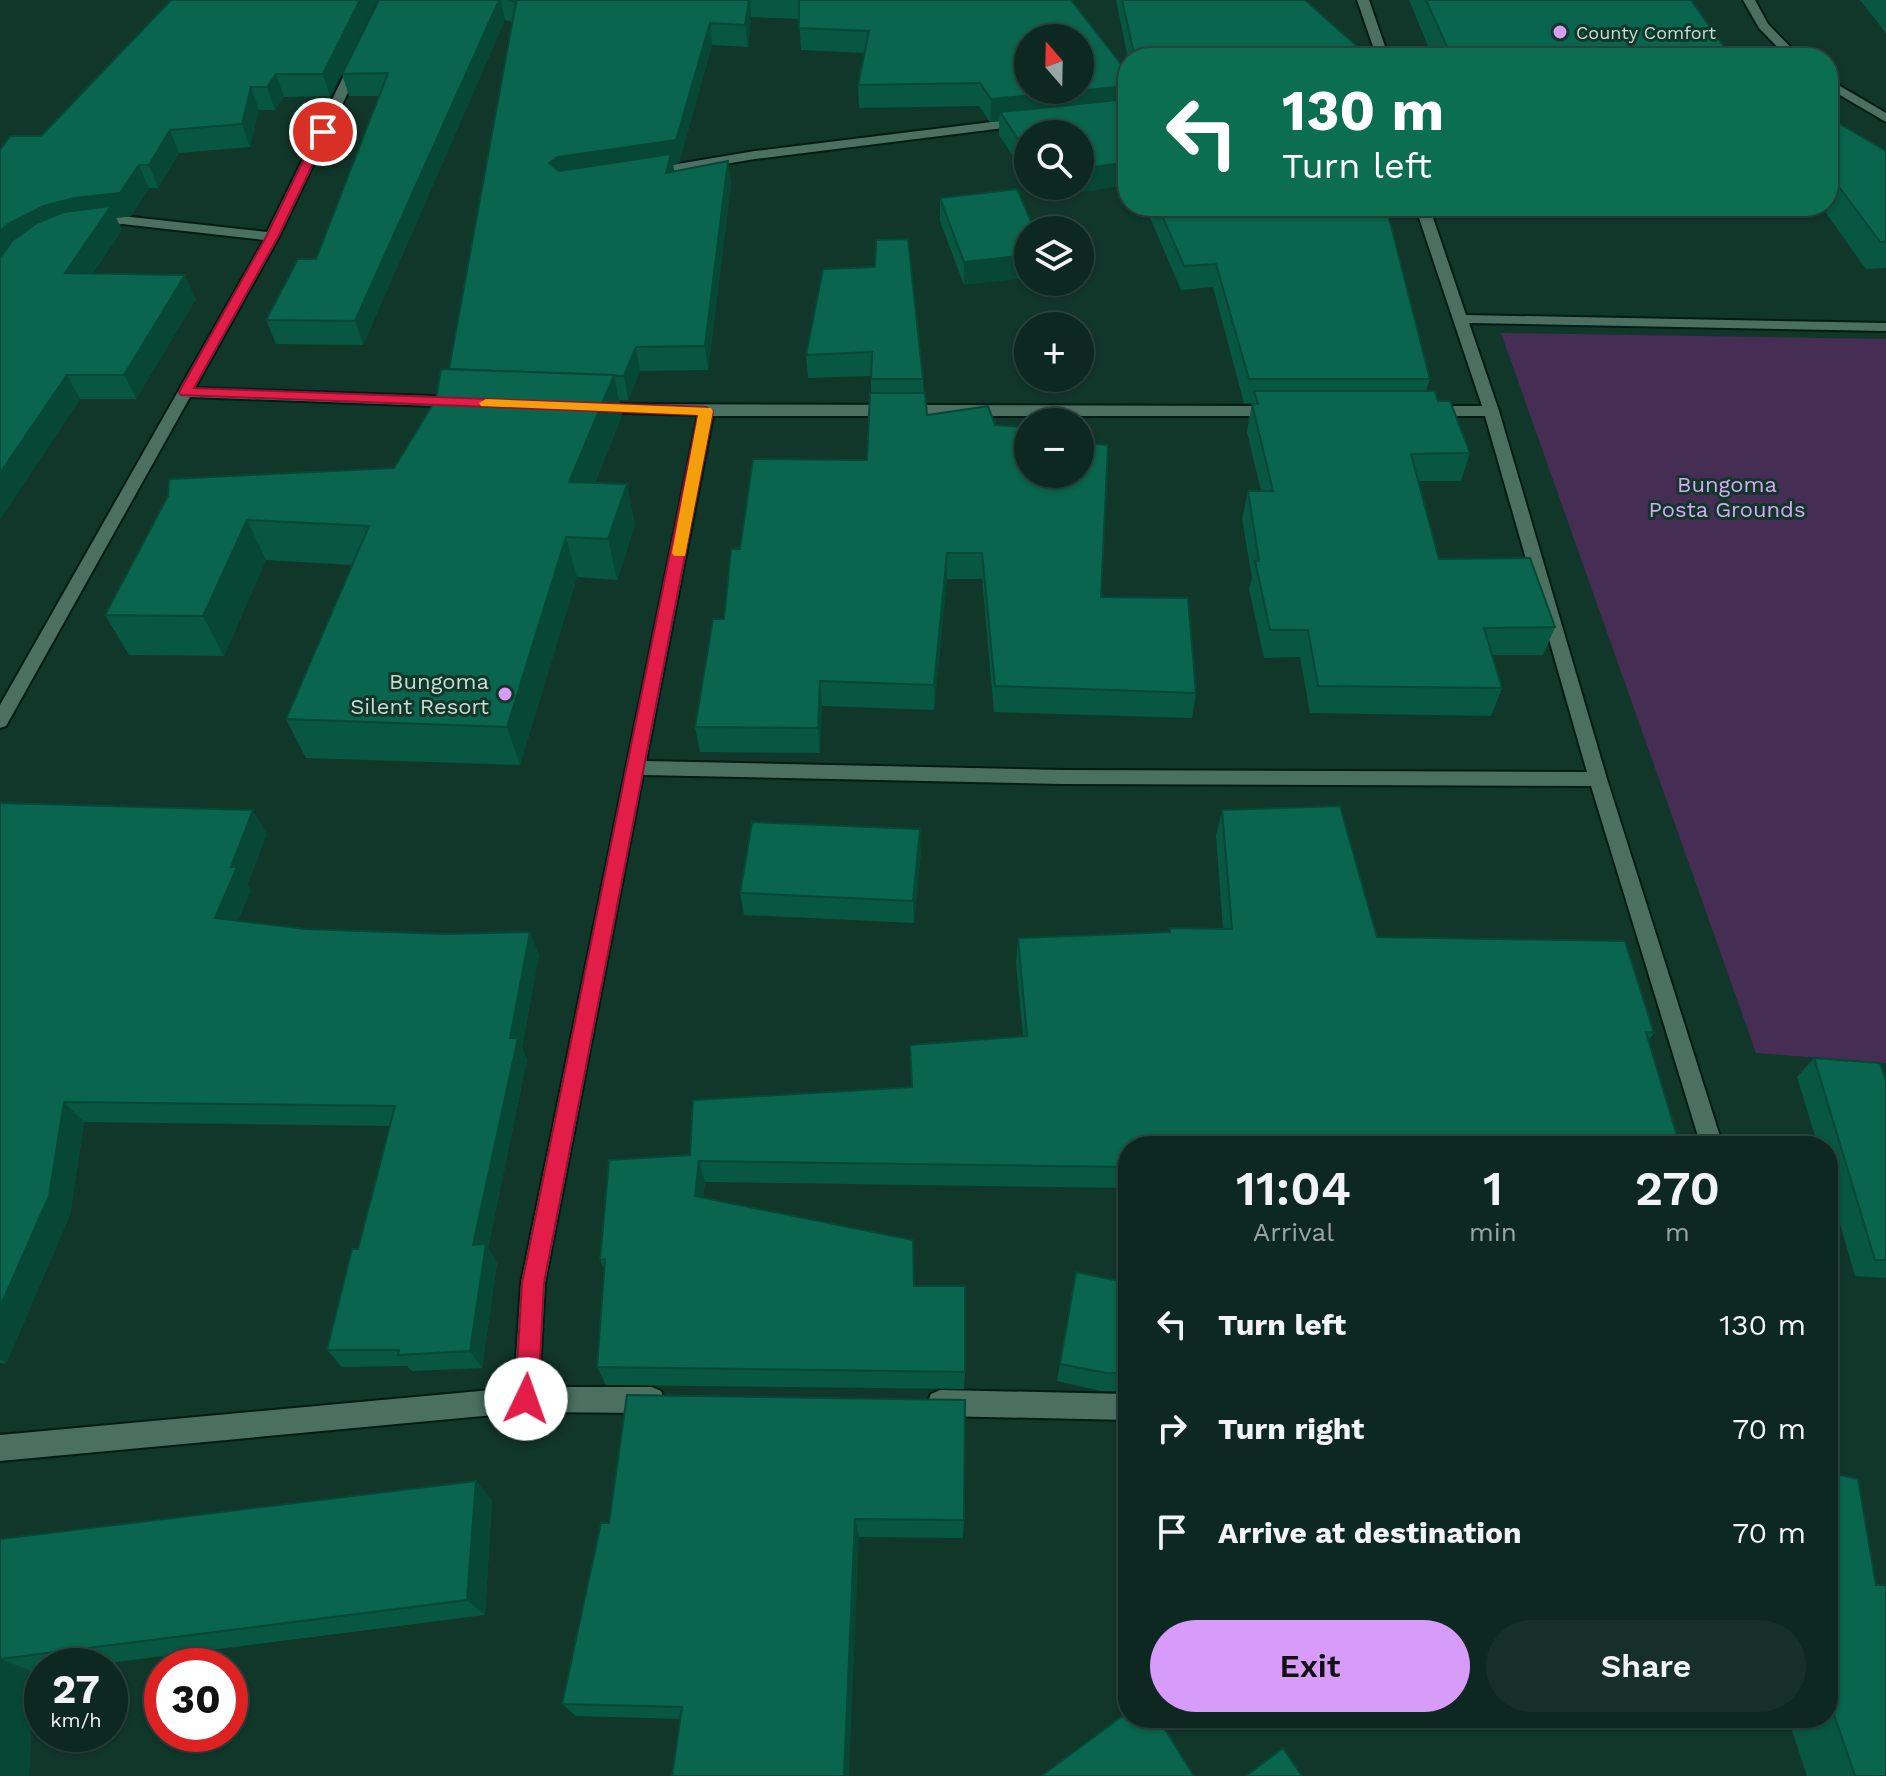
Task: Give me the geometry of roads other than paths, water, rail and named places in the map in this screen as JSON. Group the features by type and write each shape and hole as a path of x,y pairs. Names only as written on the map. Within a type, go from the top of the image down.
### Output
{"street":[{"path":"1363,0 1380,48"},
{"path":"1749,0 1763,26 1785,48"},
{"path":"0,721 272,237 366,42"},
{"path":"1838,89 1886,118"},
{"path":"634,176 755,155 1014,124"},
{"path":"1426,216 1491,411 1598,779 1709,1136"},
{"path":"75,230 122,220 272,237"},
{"path":"1462,319 1886,327"},
{"path":"185,392 469,402"},
{"path":"580,406 706,411 1287,411"},
{"path":"526,1399 533,1283 706,411"},
{"path":"1412,411 1491,411"},
{"path":"635,768 1062,777 1598,779"},
{"path":"0,1448 526,1399 669,1401"},
{"path":"923,1403 1118,1407"}],"place":[{"name":"County Comfort","path":"1560,32"},
{"name":"Bungoma Silent Resort","path":"505,694"}],"park label":[{"name":"Bungoma Posta Grounds","path":"1727,496"}]}
